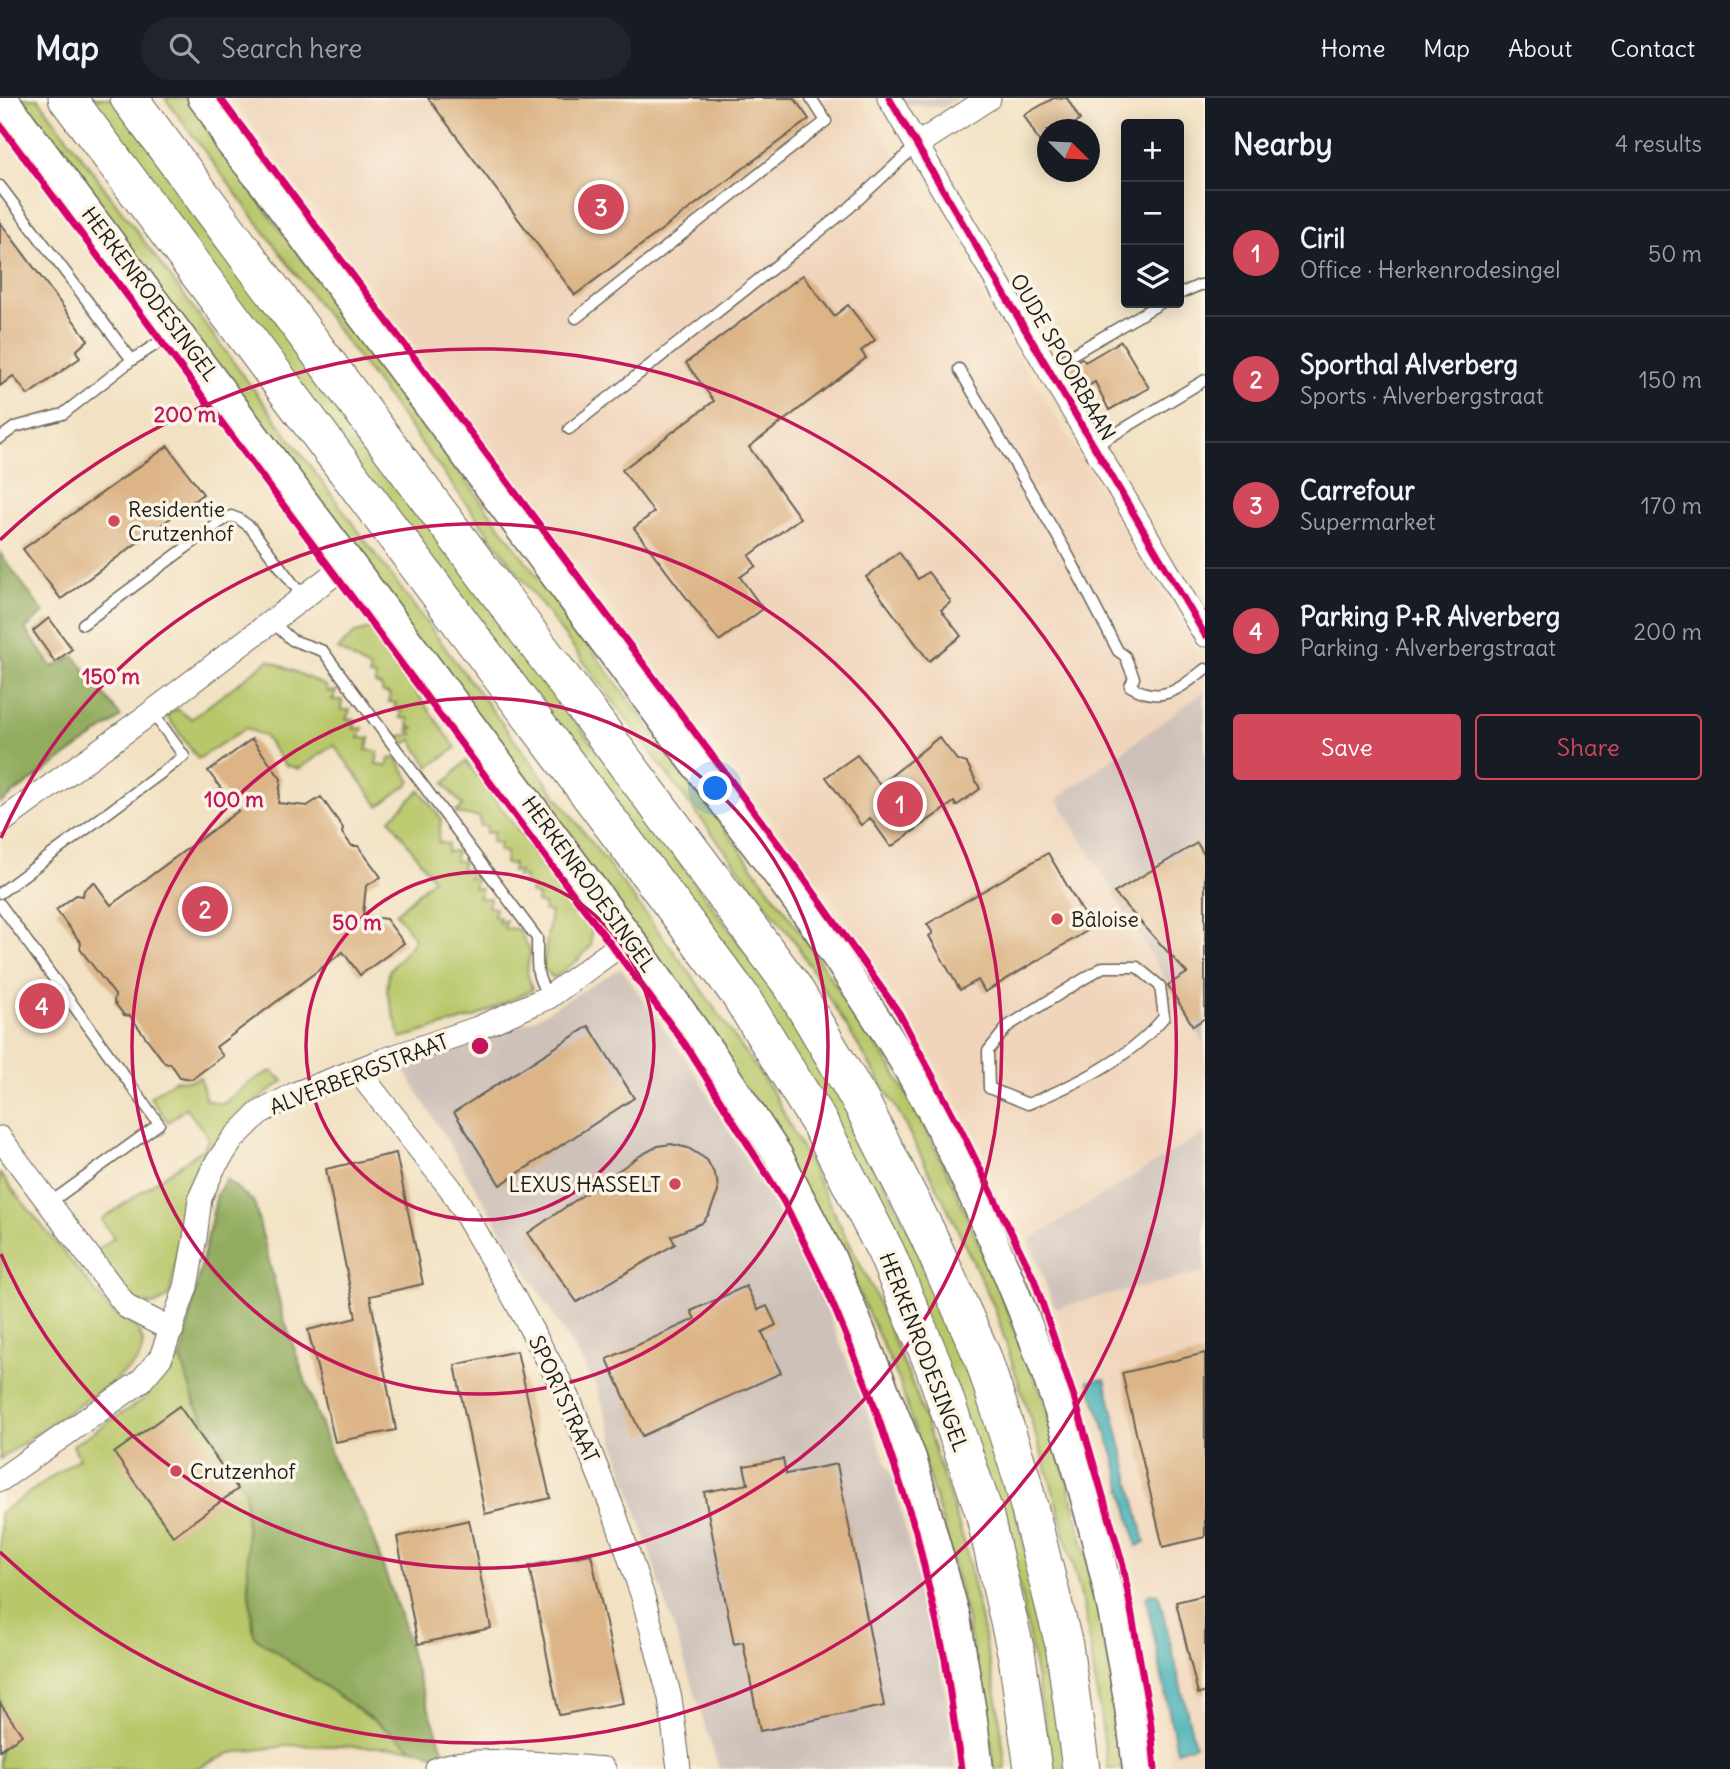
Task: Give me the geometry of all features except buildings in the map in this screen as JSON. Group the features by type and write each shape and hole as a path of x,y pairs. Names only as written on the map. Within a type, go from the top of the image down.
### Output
{"highway":[{"name":"HERKENRODESINGEL","path":"68,98 739,994 820,1124 892,1265 933,1364 984,1512 1017,1657 1033,1769"},
{"path":"129,98 793,986 862,1104 928,1235 983,1359 1022,1479 1063,1645 1081,1769"}],"street":[{"name":"HERKENRODESINGEL","path":"3,98 630,938 714,1057 778,1155 831,1257 912,1458 956,1618 979,1769"},
{"name":"OUDE SPOORBAAN","path":"889,98 1204,631"},
{"path":"918,144 989,98"},
{"path":"209,107 229,142 262,182 816,927 873,1013 933,1114 1009,1273 1040,1351 1071,1443 1109,1589 1137,1769"},
{"path":"0,823 350,562"},
{"name":"ALVERBERGSTRAAT","path":"0,1480 140,1382 161,1357 186,1287 200,1198 214,1167 233,1139 259,1113 297,1093 478,1028 550,997 630,938"},
{"name":"SPORTSTRAAT","path":"358,1070 451,1189 568,1398 614,1512 643,1597 670,1698 679,1769"},
{"path":"0,1138 127,1307 172,1330"},
{"path":"437,1769 448,1764 483,1762 604,1769"}],"lane":[{"path":"576,318 827,121 811,98"},
{"path":"569,429 848,209 918,144"},
{"path":"0,186 132,360"},
{"path":"1184,292 1205,285"},
{"path":"1049,368 1152,308"},
{"path":"0,438 15,427 63,414 132,360 177,330"},
{"path":"959,369 1066,551 1118,651 1125,656 1133,678 1130,686 1154,696 1180,688 1205,669"},
{"path":"1095,446 1205,380"},
{"path":"83,624 231,516 250,527 303,597"},
{"path":"271,621 292,640 323,651 537,938 536,969 540,982 550,997"},
{"path":"0,893 184,757 152,712"},
{"path":"0,904 159,1124 48,1204"},
{"path":"1103,967 1137,967 1160,986 1164,1017 1150,1035 1102,1068 1063,1090 1028,1104 989,1088 988,1051 1008,1026 1103,967"}],"shaded area":[{"path":"232,98 860,98 1205,662 1205,691 1057,799 1205,1045 1205,1132 1029,1240 981,1145 918,1031 840,910 484,440"},
{"path":"897,98 957,98 943,107 900,104"},
{"path":"1205,691 1205,1045 1057,799"},
{"path":"621,968 694,1071 814,1276 893,1480 947,1697 956,1769 719,1769 597,1387 403,1068 531,1021"},
{"path":"1205,1132 1205,1272 1055,1308 1029,1240"},
{"path":"1205,1272 1205,1769 1171,1769 1160,1689 1118,1496 1055,1308"}],"green space":[{"path":"16,98 38,98 692,976 775,1096 872,1288 916,1393 965,1545 997,1699 1006,1769 994,1769 990,1734 965,1611 942,1521 899,1380 842,1256"},
{"path":"86,98 115,98 760,971 850,1114 942,1298 1006,1472 1050,1649 1069,1769 1051,1769 1020,1588 882,1207"},
{"path":"165,98 192,98 209,134 787,913 894,1071 946,1169 1042,1397 1074,1505 1102,1622 1123,1769 1108,1769 1085,1611 1051,1483 994,1306 898,1111 795,942"},
{"path":"0,553 44,613 25,629 53,667 74,656 121,717 0,803 3,661 0,656"},
{"path":"371,629 456,748 429,767 412,740 404,744 399,736 413,734 408,730 413,728 408,726 409,719 400,718 402,711 394,710 396,703 388,702 390,694 382,692 382,687 375,684 376,677 369,676 371,670 338,649 355,633"},
{"path":"269,660 326,686 328,692 336,691 332,700 342,700 341,710 350,710 346,719 356,720 354,729 363,728 359,738 370,738 366,750 378,752 376,764 387,767 389,759 393,758 398,761 411,782 379,806 334,745 299,769 285,765 264,736 246,728 198,759 166,715 177,709 191,719"},
{"path":"466,761 591,929 591,946 578,960 553,978 543,967 551,912 543,911 545,905 537,902 538,896 530,893 532,886 524,885 525,877 517,877 519,871 512,872 513,864 505,864 506,852 498,851 500,844 491,842 494,832 486,833 487,826 480,826 480,817 455,813 463,806 444,784"},
{"path":"420,790 441,819 438,842 448,844 447,852 456,851 455,861 463,861 461,870 470,870 469,879 477,878 474,888 481,889 479,898 490,898 488,907 495,908 494,917 500,917 498,923 506,920 504,928 518,929 530,950 527,972 532,990 475,1017 401,1038 387,992 389,971 413,943 413,936 396,913 433,879 390,819"},
{"path":"271,1071 284,1081 241,1111 201,1159 190,1189 169,1297 154,1305 135,1301 96,1251 114,1238 101,1220 204,1148 209,1138 186,1108 168,1122 150,1097 175,1080 192,1081 200,1077 206,1100 223,1104 250,1082"},
{"path":"0,1174 111,1311 138,1330 144,1344 138,1361 117,1379 0,1459"},
{"path":"226,1179 254,1202 283,1316 336,1468 365,1516 448,1764 440,1756 413,1748 254,1635 249,1592 245,1491 195,1403 181,1358 217,1194"},
{"path":"181,1358 195,1403 245,1491 249,1592 254,1635 413,1748 294,1745 231,1753 195,1769 0,1769 0,1513 79,1458 73,1445 141,1401 170,1365"}],"water":[{"path":"1105,1379 1145,1542 1137,1546 1114,1456 1088,1381"},
{"path":"1152,1593 1158,1594 1160,1600 1195,1745 1177,1751 1146,1597"}],"cycle path":[{"path":"220,98 800,873 899,1013 961,1130 1034,1279 1075,1400 1123,1565 1150,1717 1155,1769"},
{"path":"889,98 1205,635"},
{"path":"0,125 685,1044 784,1202 824,1283 871,1396 916,1531 945,1659 961,1769"}],"place":[{"name":"Carrefour","path":"601,207"},
{"name":"Residentie Crutzenhof","path":"114,521"},
{"name":"Ciril","path":"900,804"},
{"name":"Sporthal Alverberg","path":"205,909"},
{"name":"Bâloise","path":"1057,919"},
{"name":"Parking P+R Alverberg","path":"42,1006"},
{"name":"LEXUS HASSELT","path":"675,1184"},
{"name":"Crutzenhof","path":"176,1471"}]}
